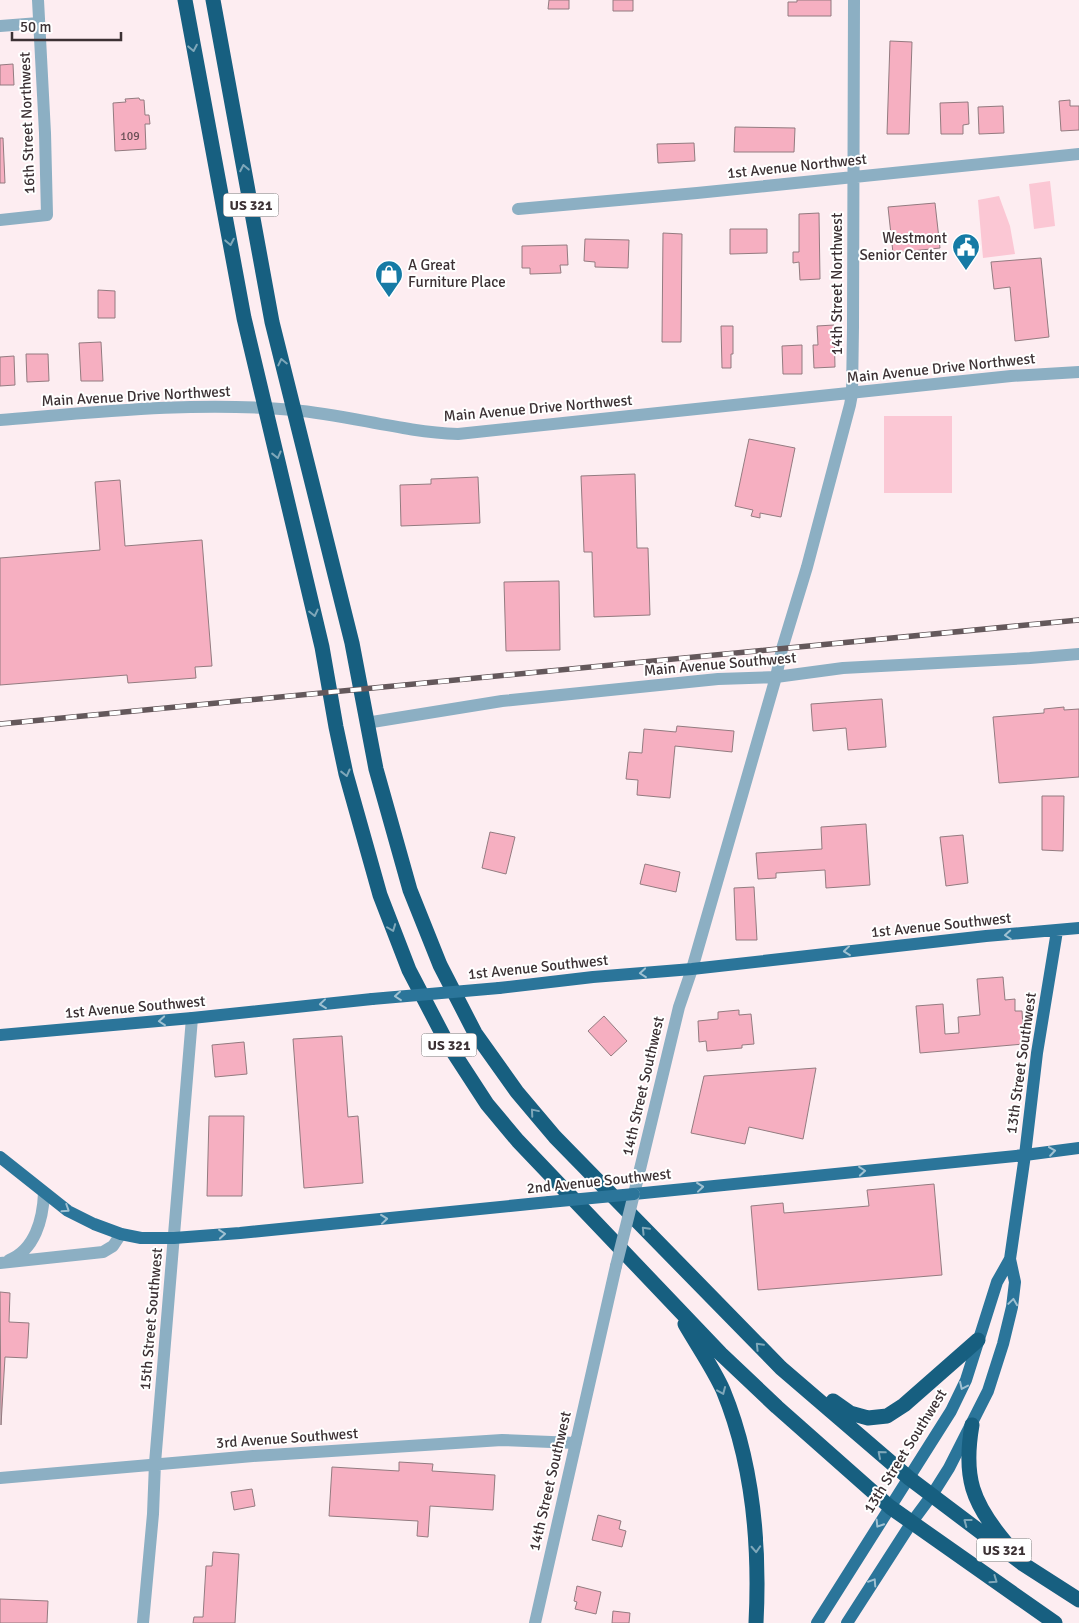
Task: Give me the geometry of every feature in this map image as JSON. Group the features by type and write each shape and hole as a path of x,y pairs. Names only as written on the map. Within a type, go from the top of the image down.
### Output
{"highway":[{"name":"US 321","path":"185,0 244,318 322,647 346,774 380,896 409,970 446,1041 487,1104 518,1142 721,1354 777,1407 890,1507 1055,1623"},
{"name":"US 321","path":"213,0 272,322 352,644 376,769 410,890 440,965 475,1033 517,1092 555,1137 781,1368 909,1478 1023,1564 1079,1600"},
{"path":"672,1303 722,1389 738,1435 749,1481 755,1523 757,1564 756,1623"},
{"path":"781,1368 850,1413 868,1418 887,1416 904,1405 978,1340"},
{"path":"972,1425 968,1470 974,1492 981,1509 992,1526 1023,1564"}],"main road":[{"name":"1st Avenue Southwest","path":"0,1035 192,1018 372,998 499,988 593,977 692,969 919,943 1079,928"},
{"name":"13th Street Southwest","path":"847,1623 949,1468 988,1391 1004,1344 1015,1282 1010,1259 1037,1053 1057,931"},
{"name":"2nd Avenue Southwest","path":"0,1157 44,1194 68,1211 94,1224 122,1234 141,1238 174,1238 634,1194 1079,1148"},
{"name":"13th Street Southwest","path":"817,1623 951,1411 966,1380 997,1282 1010,1259"}],"street":[{"name":"16th Street Northwest","path":"0,220 47,215 38,0"},
{"name":"14th Street Northwest","path":"782,650 807,567 852,394 854,0"},
{"path":"0,26 39,23"},
{"name":"1st Avenue Northwest","path":"518,209 1079,154"},
{"name":"Main Avenue Drive Northwest","path":"0,420 208,406 265,408 321,413 412,430 458,434 1011,376 1079,372"},
{"name":"14th Street Southwest","path":"535,1623 616,1266 679,1007 692,969 776,677 782,650"},
{"name":"Main Avenue Southwest","path":"366,723 502,701 718,679 776,677 843,668 1079,654"},
{"name":"15th Street Southwest","path":"143,1623 154,1514 155,1463 192,1018"},
{"path":"0,1263 20,1254 31,1241 38,1228 44,1207 44,1194"},
{"path":"0,1263 103,1252 113,1246 122,1234"},
{"name":"3rd Avenue Southwest","path":"0,1478 155,1463 502,1440 576,1443"}],"shaded area":[{"path":"1050,181 1055,226 1034,229 1029,184"},
{"path":"999,196 1010,226 1015,254 983,258 978,200"},
{"path":"884,416 952,416 952,493 884,493"}],"building":[{"path":"549,0 569,0 569,9 548,9"},
{"path":"613,0 633,0 633,11 613,11"},
{"path":"797,0 831,0 831,16 788,16 788,2 797,2"},
{"path":"890,41 912,42 909,134 887,134"},
{"path":"13,64 14,85 0,85 0,65"},
{"path":"139,98 144,100 145,115 149,115 150,124 145,124 146,149 115,151 113,103 126,102 125,99"},
{"path":"1070,100 1070,106 1079,106 1079,130 1061,131 1059,101"},
{"path":"968,102 969,124 963,125 963,134 941,134 940,103"},
{"path":"1003,106 1004,133 979,134 978,107"},
{"path":"735,127 795,128 794,152 734,152"},
{"path":"0,138 3,138 5,183 0,183"},
{"path":"694,143 695,161 658,163 657,144"},
{"path":"935,203 940,248 893,253 888,207"},
{"path":"819,213 820,279 800,280 799,262 793,263 793,252 799,252 799,214"},
{"path":"730,229 767,229 767,253 730,254"},
{"path":"663,233 682,234 681,342 662,342"},
{"path":"585,239 629,240 628,268 595,267 595,262 584,261"},
{"path":"567,245 568,265 560,265 561,273 530,274 530,268 522,268 522,246"},
{"path":"1041,258 1049,337 1015,341 1010,287 994,289 991,262"},
{"path":"98,290 115,291 115,318 98,318"},
{"path":"834,325 835,367 814,368 813,345 818,345 817,326"},
{"path":"721,326 733,326 731,368 722,368"},
{"path":"101,342 103,381 81,381 79,343"},
{"path":"802,345 802,374 783,374 782,346"},
{"path":"26,354 48,354 49,381 27,382"},
{"path":"14,356 15,385 0,386 0,357"},
{"path":"749,439 795,448 781,517 760,513 760,518 751,516 753,510 735,506"},
{"path":"635,474 637,548 648,548 650,615 594,617 592,552 584,552 581,476"},
{"path":"478,477 480,523 401,526 400,485 431,484 431,479"},
{"path":"120,480 125,546 202,540 212,666 195,667 196,678 128,683 127,675 0,685 0,558 100,550 95,482"},
{"path":"559,581 560,650 506,651 504,582"},
{"path":"882,699 886,747 848,750 846,728 813,731 811,704"},
{"path":"1064,707 1064,710 1079,709 1079,777 999,783 993,717 1044,713 1044,709"},
{"path":"677,726 734,731 732,752 675,746 670,798 637,795 638,780 626,779 629,752 642,753 644,729 676,732"},
{"path":"1042,796 1064,796 1063,851 1042,850"},
{"path":"866,824 870,885 826,888 825,870 776,873 776,878 758,879 756,853 822,849 821,827"},
{"path":"490,832 515,837 506,874 482,868"},
{"path":"963,835 968,883 946,886 940,837"},
{"path":"645,864 680,872 676,892 640,884"},
{"path":"754,887 757,940 736,940 734,888"},
{"path":"1003,977 1005,1000 1015,999 1015,1011 1022,1011 1024,1044 920,1053 916,1006 943,1004 945,1034 959,1033 958,1017 980,1015 977,979"},
{"path":"739,1010 739,1015 751,1014 754,1044 742,1045 742,1048 707,1051 706,1041 699,1042 698,1021 718,1019 718,1012"},
{"path":"604,1016 627,1041 611,1056 588,1031"},
{"path":"342,1036 348,1117 358,1116 363,1183 304,1188 293,1039"},
{"path":"244,1042 247,1074 215,1077 212,1045"},
{"path":"816,1068 803,1139 749,1127 745,1144 691,1133 704,1076"},
{"path":"209,1116 244,1116 242,1196 207,1196"},
{"path":"934,1184 942,1275 758,1290 751,1206 783,1203 784,1213 869,1206 867,1190"},
{"path":"0,1292 10,1293 9,1322 29,1323 27,1358 5,1357 1,1425"},
{"path":"399,1462 433,1464 432,1471 495,1475 493,1510 430,1506 428,1537 417,1536 418,1521 329,1516 332,1467 399,1471"},
{"path":"252,1489 255,1506 234,1510 231,1492"},
{"path":"598,1515 621,1521 619,1529 626,1531 622,1547 592,1540"},
{"path":"213,1552 239,1554 235,1623 193,1623 194,1617 203,1617 206,1566 212,1566"},
{"path":"577,1586 601,1592 596,1614 575,1609 577,1602 574,1601"},
{"path":"0,1599 48,1601 47,1623 0,1623"},
{"path":"613,1611 630,1613 629,1623 612,1623"}],"railway":[{"path":"0,724 1079,620"}],"place":[{"name":"Westmont Senior Center","path":"966,271"},
{"name":"A Great Furniture Place","path":"389,298"}]}
